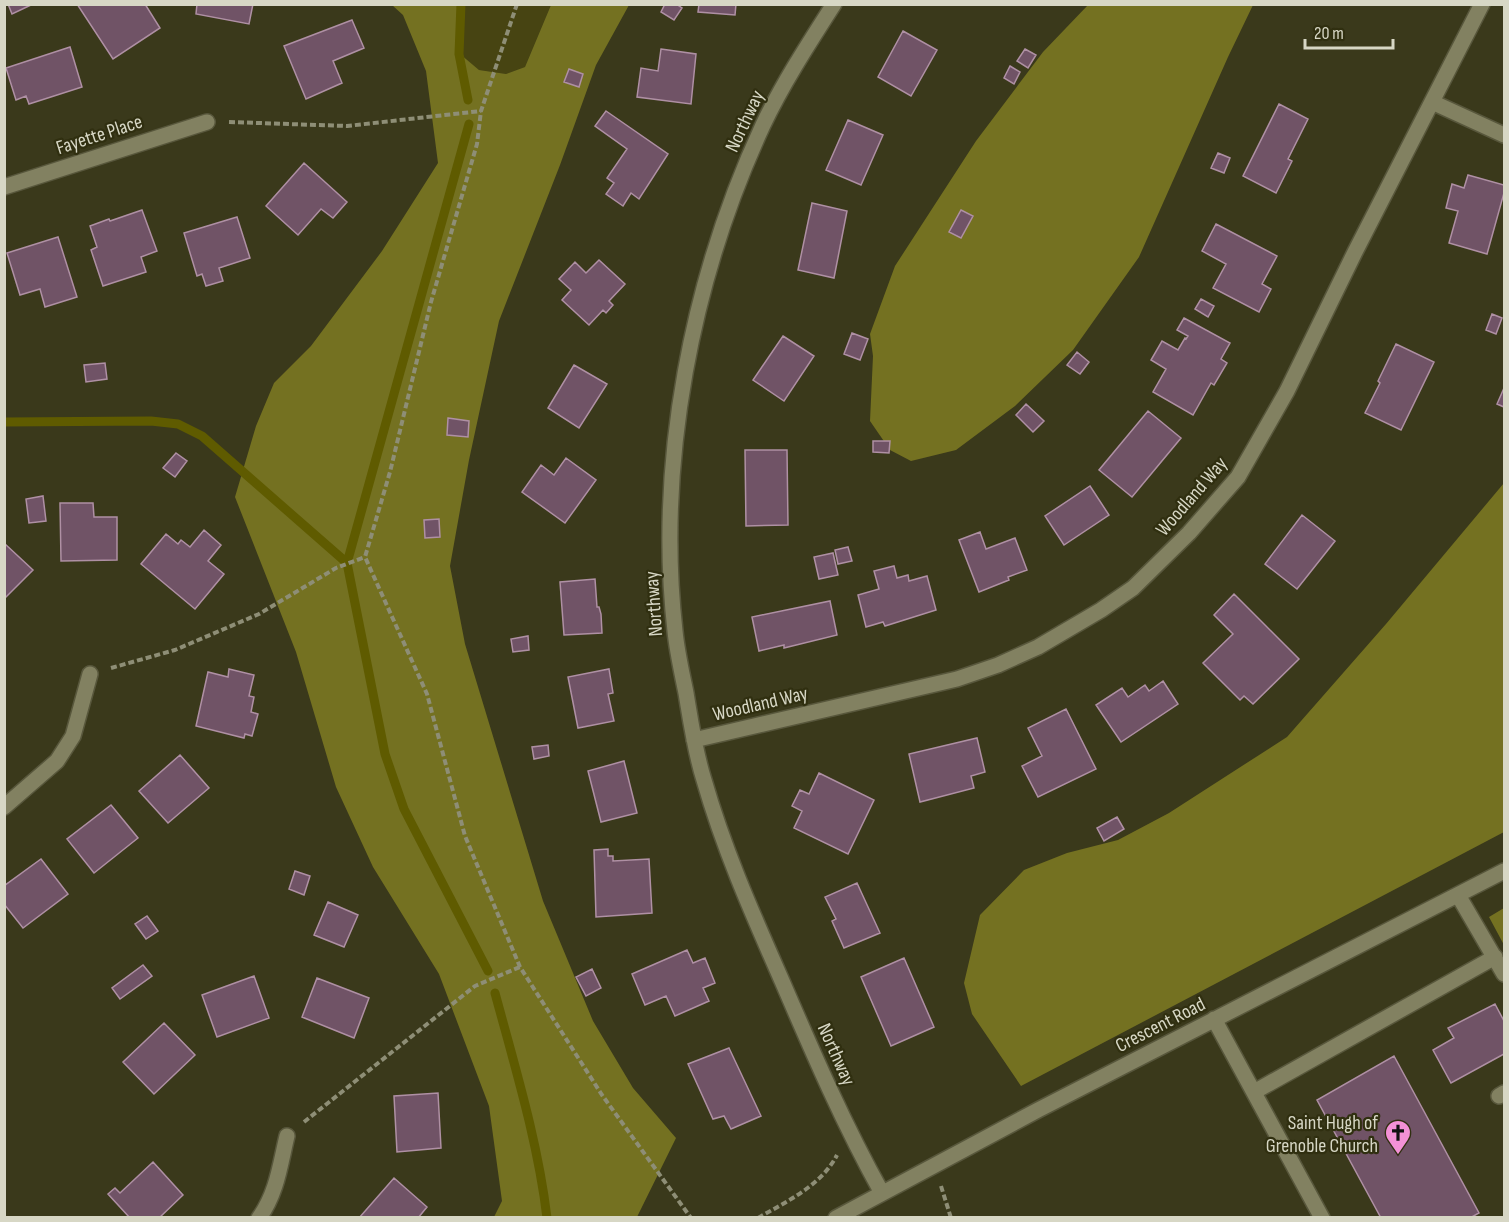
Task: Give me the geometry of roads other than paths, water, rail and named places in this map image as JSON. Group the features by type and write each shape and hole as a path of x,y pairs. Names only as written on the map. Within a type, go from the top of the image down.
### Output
{"street":[{"name":"Northway","path":"834,4 799,59 764,123 735,191 713,254 690,350 678,414 670,545 675,631 694,740 704,780 733,870 849,1132 882,1193"},
{"name":"Woodland Way","path":"694,740 957,679 998,665 1038,647 1101,610 1133,588 1196,525 1238,477 1252,456 1482,4"},
{"path":"1431,102 1504,135"},
{"name":"Fayette Place","path":"4,187 207,122"},
{"path":"4,807 57,761 73,736 90,674"},
{"name":"Crescent Road","path":"836,1218 1214,1019 1504,871"},
{"path":"1458,895 1504,974"},
{"path":"1254,1092 1495,957"},
{"path":"1214,1019 1323,1218"},
{"path":"260,1218 269,1203 276,1183 287,1136"}],"waterway":[{"path":"461,4 459,54 468,100"},
{"path":"469,124 347,563 385,754 404,809 488,971"},
{"path":"4,422 151,421 178,424 202,436 347,563"},
{"path":"495,993 532,1133 547,1218"}],"place":[{"name":"Saint Hugh of Grenoble Church","path":"1398,1156"}]}
